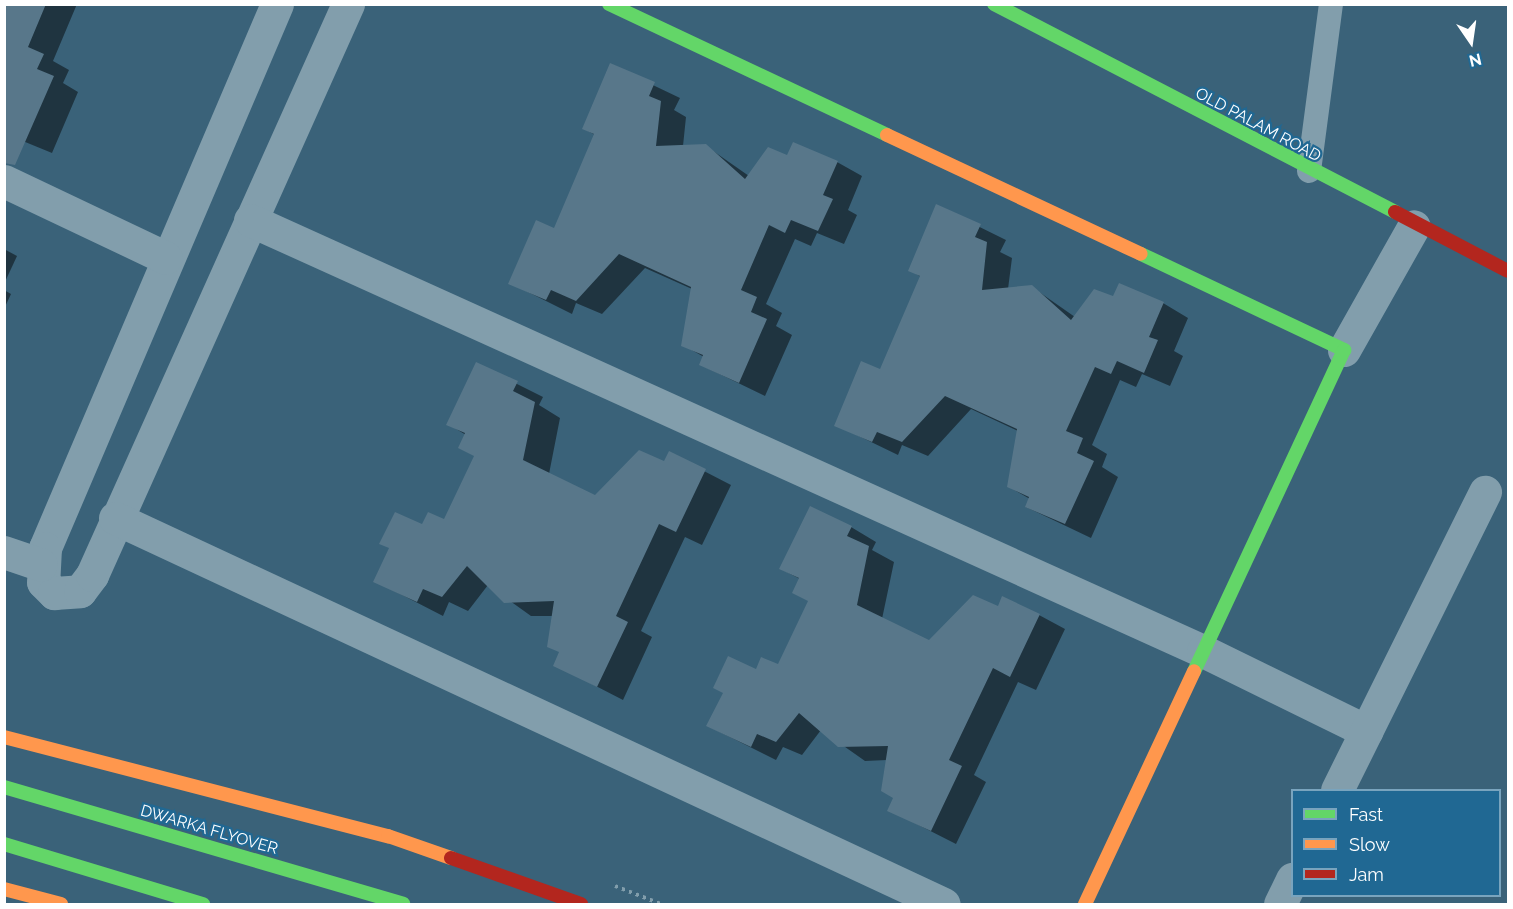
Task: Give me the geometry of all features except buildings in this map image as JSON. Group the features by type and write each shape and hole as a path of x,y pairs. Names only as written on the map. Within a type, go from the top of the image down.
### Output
{"street":[{"path":"277,4 166,258 42,565 44,582 54,592 80,591 348,4"},
{"path":"609,4 1344,350"},
{"name":"OLD PALAM ROAD","path":"994,4 1414,226 1509,271"},
{"path":"4,181 166,258"},
{"path":"250,220 1203,651 1366,731"},
{"path":"1085,904 1344,350 1414,226"},
{"path":"1337,789 1485,492"},
{"path":"115,518 944,904"},
{"path":"4,552 42,565"},
{"path":"4,737 388,836 580,904"},
{"name":"DWARKA FLYOVER","path":"4,787 403,904"},
{"path":"4,844 203,904"},
{"path":"1280,904 1291,883"},
{"path":"4,889 62,904"}],"lane":[{"path":"1309,171 1331,4"}],"traffic: fast":[{"path":"609,4 887,135"},
{"path":"994,4 1395,212"},
{"path":"1141,254 1344,350 1194,671"},
{"path":"4,787 403,904"},
{"path":"4,844 203,904"}],"traffic: slow":[{"path":"887,135 1141,254"},
{"path":"1085,904 1194,671"},
{"path":"4,737 388,836 451,858"},
{"path":"4,889 61,904"}],"traffic: jam":[{"path":"1395,212 1508,271"},
{"path":"451,858 581,904"}]}
